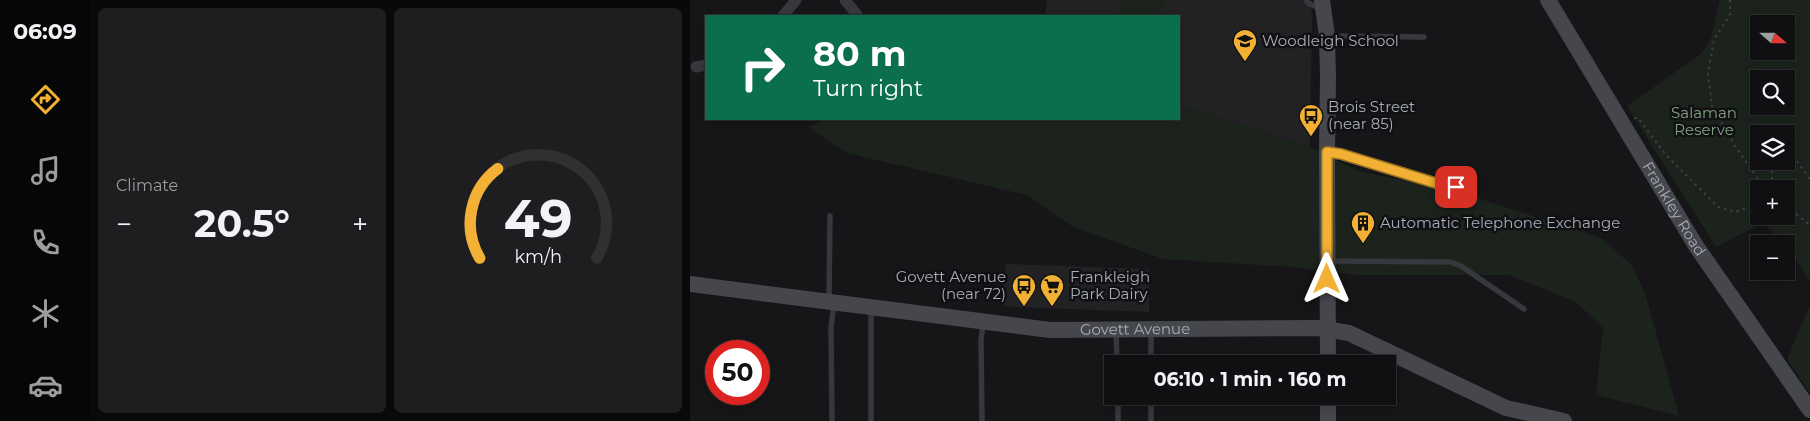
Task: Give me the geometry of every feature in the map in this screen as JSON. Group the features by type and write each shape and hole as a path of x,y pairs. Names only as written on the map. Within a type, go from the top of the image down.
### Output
{"street":[{"path":"784,15 796,0"},
{"path":"845,0 857,15"},
{"name":"Frankley Road","path":"1548,0 1696,246 1810,410"},
{"path":"1322,5 1328,76 1328,355"},
{"name":"Govett Avenue","path":"690,284 1050,330 1318,328 1349,333 1506,408 1564,421"},
{"path":"1328,405 1328,421"}],"lane":[{"path":"1306,0 1308,3 1322,5"},
{"path":"1326,36 1424,37"},
{"path":"1327,152 1341,154 1442,185 1456,187"},
{"path":"830,216 832,421"},
{"path":"1327,261 1451,262 1461,266 1524,308"},
{"path":"871,308 871,421"},
{"path":"982,421 981,340 983,322"},
{"path":"1151,329 1151,355"},
{"path":"1116,330 1117,355"},
{"path":"1118,405 1118,421"},
{"path":"1151,405 1151,421"}],"path":[{"path":"1730,0 1730,14 1714,40 1708,73 1712,106 1759,180"},
{"path":"1619,119 1638,118 1666,154 1718,207 1735,212 1750,207"},
{"path":"1795,158 1810,179"},
{"path":"1795,213 1810,225"}],"shaded area":[{"name":"Woodleigh School","path":"1047,0 1311,0 1310,147 1180,105 1180,15 1045,15"},
{"path":"1006,264 1149,269 1149,312 1002,305"}],"green space":[{"path":"1121,0 1165,0 1161,15 1117,15"},
{"name":"Salaman Reserve","path":"1720,0 1810,0 1810,281 1795,258 1795,235 1776,235 1765,225 1795,225 1795,180 1750,180 1750,225 1759,225 1716,247 1627,106 1702,53 1711,38"},
{"path":"1180,105 1310,147 1358,171 1459,192 1601,238 1632,265 1646,296 1679,416 1596,395 1603,328 1576,302 1509,275 1357,275 1293,267 1163,259 1073,227 1027,195 847,153 808,127 824,120 1180,120"},
{"path":"1810,305 1810,393 1787,359"}],"place":[{"name":"Woodleigh School","path":"1245,62"},
{"name":"Brois Street (near 85)","path":"1311,137"},
{"name":"Automatic Telephone Exchange","path":"1363,244"},
{"name":"Govett Avenue (near 72)","path":"1024,307"},
{"name":"Frankleigh Park Dairy","path":"1052,307"}],"route":[{"path":"1327,279 1327,152 1334,152 1442,185 1456,187"}]}
